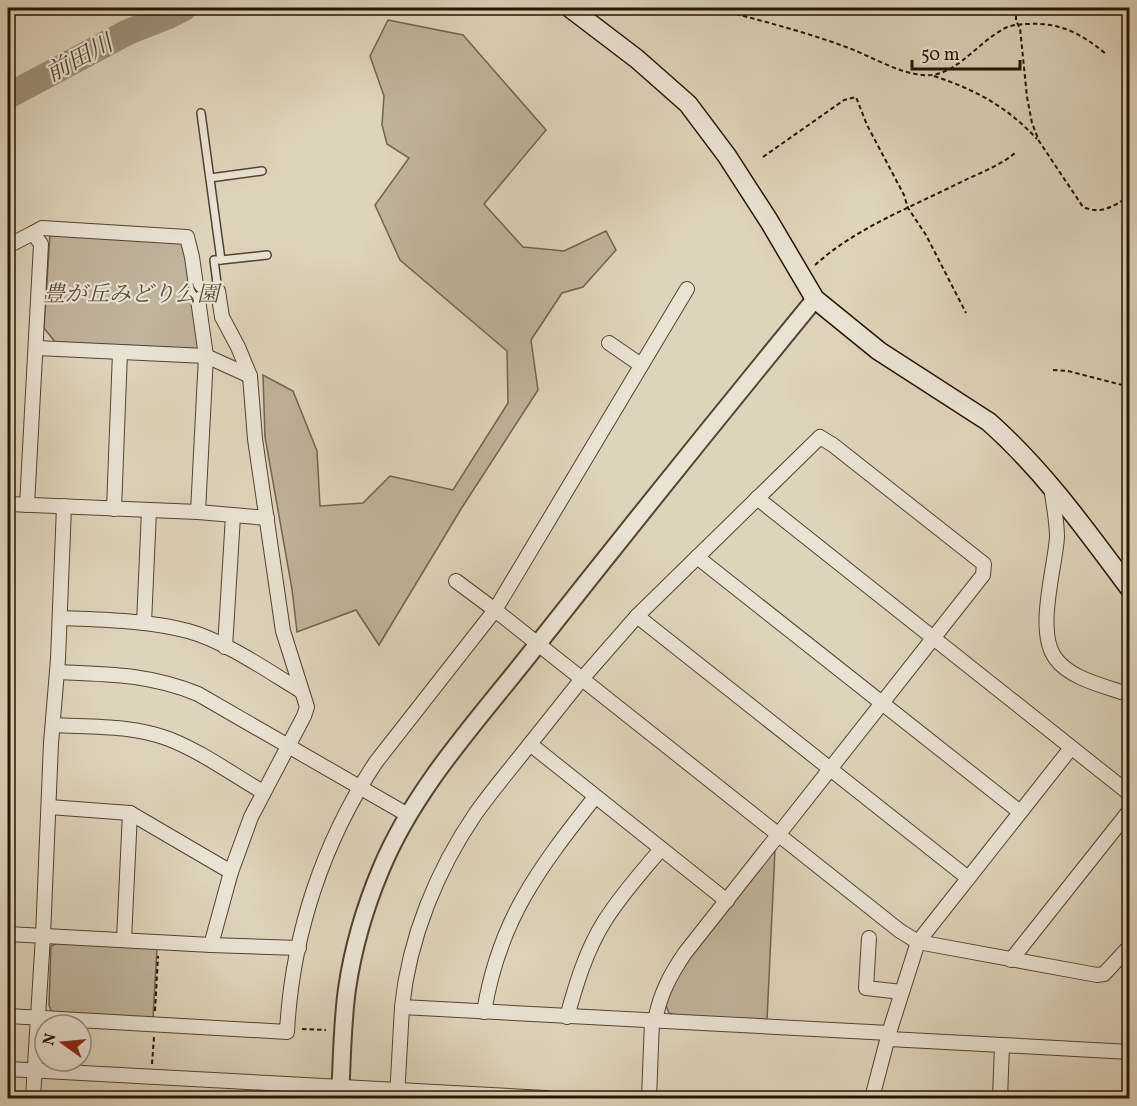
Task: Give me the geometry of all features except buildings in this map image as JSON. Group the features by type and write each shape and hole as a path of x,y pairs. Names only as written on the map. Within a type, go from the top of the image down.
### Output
{"main road":[{"path":"570,8 637,59 688,104 727,156 815,299 879,351 988,422 1070,507 1130,589"}],"street":[{"path":"8,246 42,228 187,237 192,256 206,356 198,512"},
{"path":"27,505 41,244 33,233"},
{"path":"93,1021 287,1032 293,976 309,903 337,830 360,787 398,732 495,610 687,289"},
{"path":"211,945 231,872 251,817 304,716 306,707 283,631 255,439 250,376 222,317 218,291"},
{"path":"340,1093 345,1005 359,931 382,867 408,815 446,760 537,644 815,299"},
{"path":"609,343 641,365"},
{"path":"37,348 206,356 250,376"},
{"path":"114,509 120,352"},
{"path":"398,1094 404,987 419,924 439,878 475,815 581,680 637,616 820,437 984,564 983,575 674,969 659,1000 654,1021 648,1098"},
{"path":"1051,486 1057,535 1046,625 1050,648 1056,659 1072,674 1130,695"},
{"path":"757,498 1130,794"},
{"path":"8,504 198,512 267,518"},
{"path":"37,1013 51,743 60,618 64,506"},
{"path":"144,623 149,511"},
{"path":"225,647 233,516"},
{"path":"697,557 1020,812"},
{"path":"456,581 780,834 900,931 918,942 1097,975 1104,974 1130,946"},
{"path":"637,616 968,878"},
{"path":"60,618 144,623 188,631 225,647 301,690"},
{"path":"57,672 144,677 198,694 408,815"},
{"path":"54,725 116,727 168,739 263,792"},
{"path":"530,744 727,901"},
{"path":"872,1098 918,942 1071,747"},
{"path":"484,1012 507,929 518,905 552,852 596,797"},
{"path":"49,807 130,813 231,872"},
{"path":"1011,960 1130,810"},
{"path":"124,939 130,813"},
{"path":"567,1017 578,978 603,923 661,849"},
{"path":"8,934 298,948"},
{"path":"869,938 866,988 902,992"},
{"path":"402,1007 889,1036 1002,1046 1130,1052"},
{"path":"8,1016 33,1018"},
{"path":"1000,1098 1002,1046"},
{"path":"8,1069 33,1071"},
{"path":"33,1098 34,1073"},
{"path":"62,1073 340,1093 546,1098"}],"lane":[{"path":"201,113 221,260"},
{"path":"210,178 262,171"},
{"path":"218,291 214,261 267,255"}],"path":[{"path":"714,8 793,30 846,47 905,71 923,75 948,70 996,34 1018,24 1059,26 1088,39 1106,54"},
{"path":"1016,8 1027,97 1032,123 1039,141"},
{"path":"931,75 966,87 1018,119 1039,141 1083,207 1098,211 1108,209 1130,196"},
{"path":"764,157 844,100 856,97 867,125 904,195 908,208 926,235 966,313"},
{"path":"801,276 836,247 1015,153"},
{"path":"1053,370 1068,371 1130,387"},
{"path":"152,1068 159,942"},
{"path":"287,1028 332,1030"}],"green space":[{"path":"388,20 463,35 546,130 484,204 523,247 564,251 606,231 616,250 583,287 562,293 531,340 538,390 461,509 379,645 356,610 297,632 292,589 265,437 263,375 293,391 317,451 320,506 363,503 390,476 453,490 508,403 507,351 400,260 375,205 409,158 387,144 382,125 384,96 370,56"},
{"name":"豊が丘みどり公園","path":"50,234 184,243 201,349 55,342 44,328"},
{"path":"775,850 767,1020 678,1016 669,1013 665,1003 682,968"},
{"path":"58,943 157,948 153,1018 93,1015 93,1013 52,1013 49,1005 51,946"}],"waterway":[{"name":"前田川","path":"8,96 128,32 184,8"}]}
